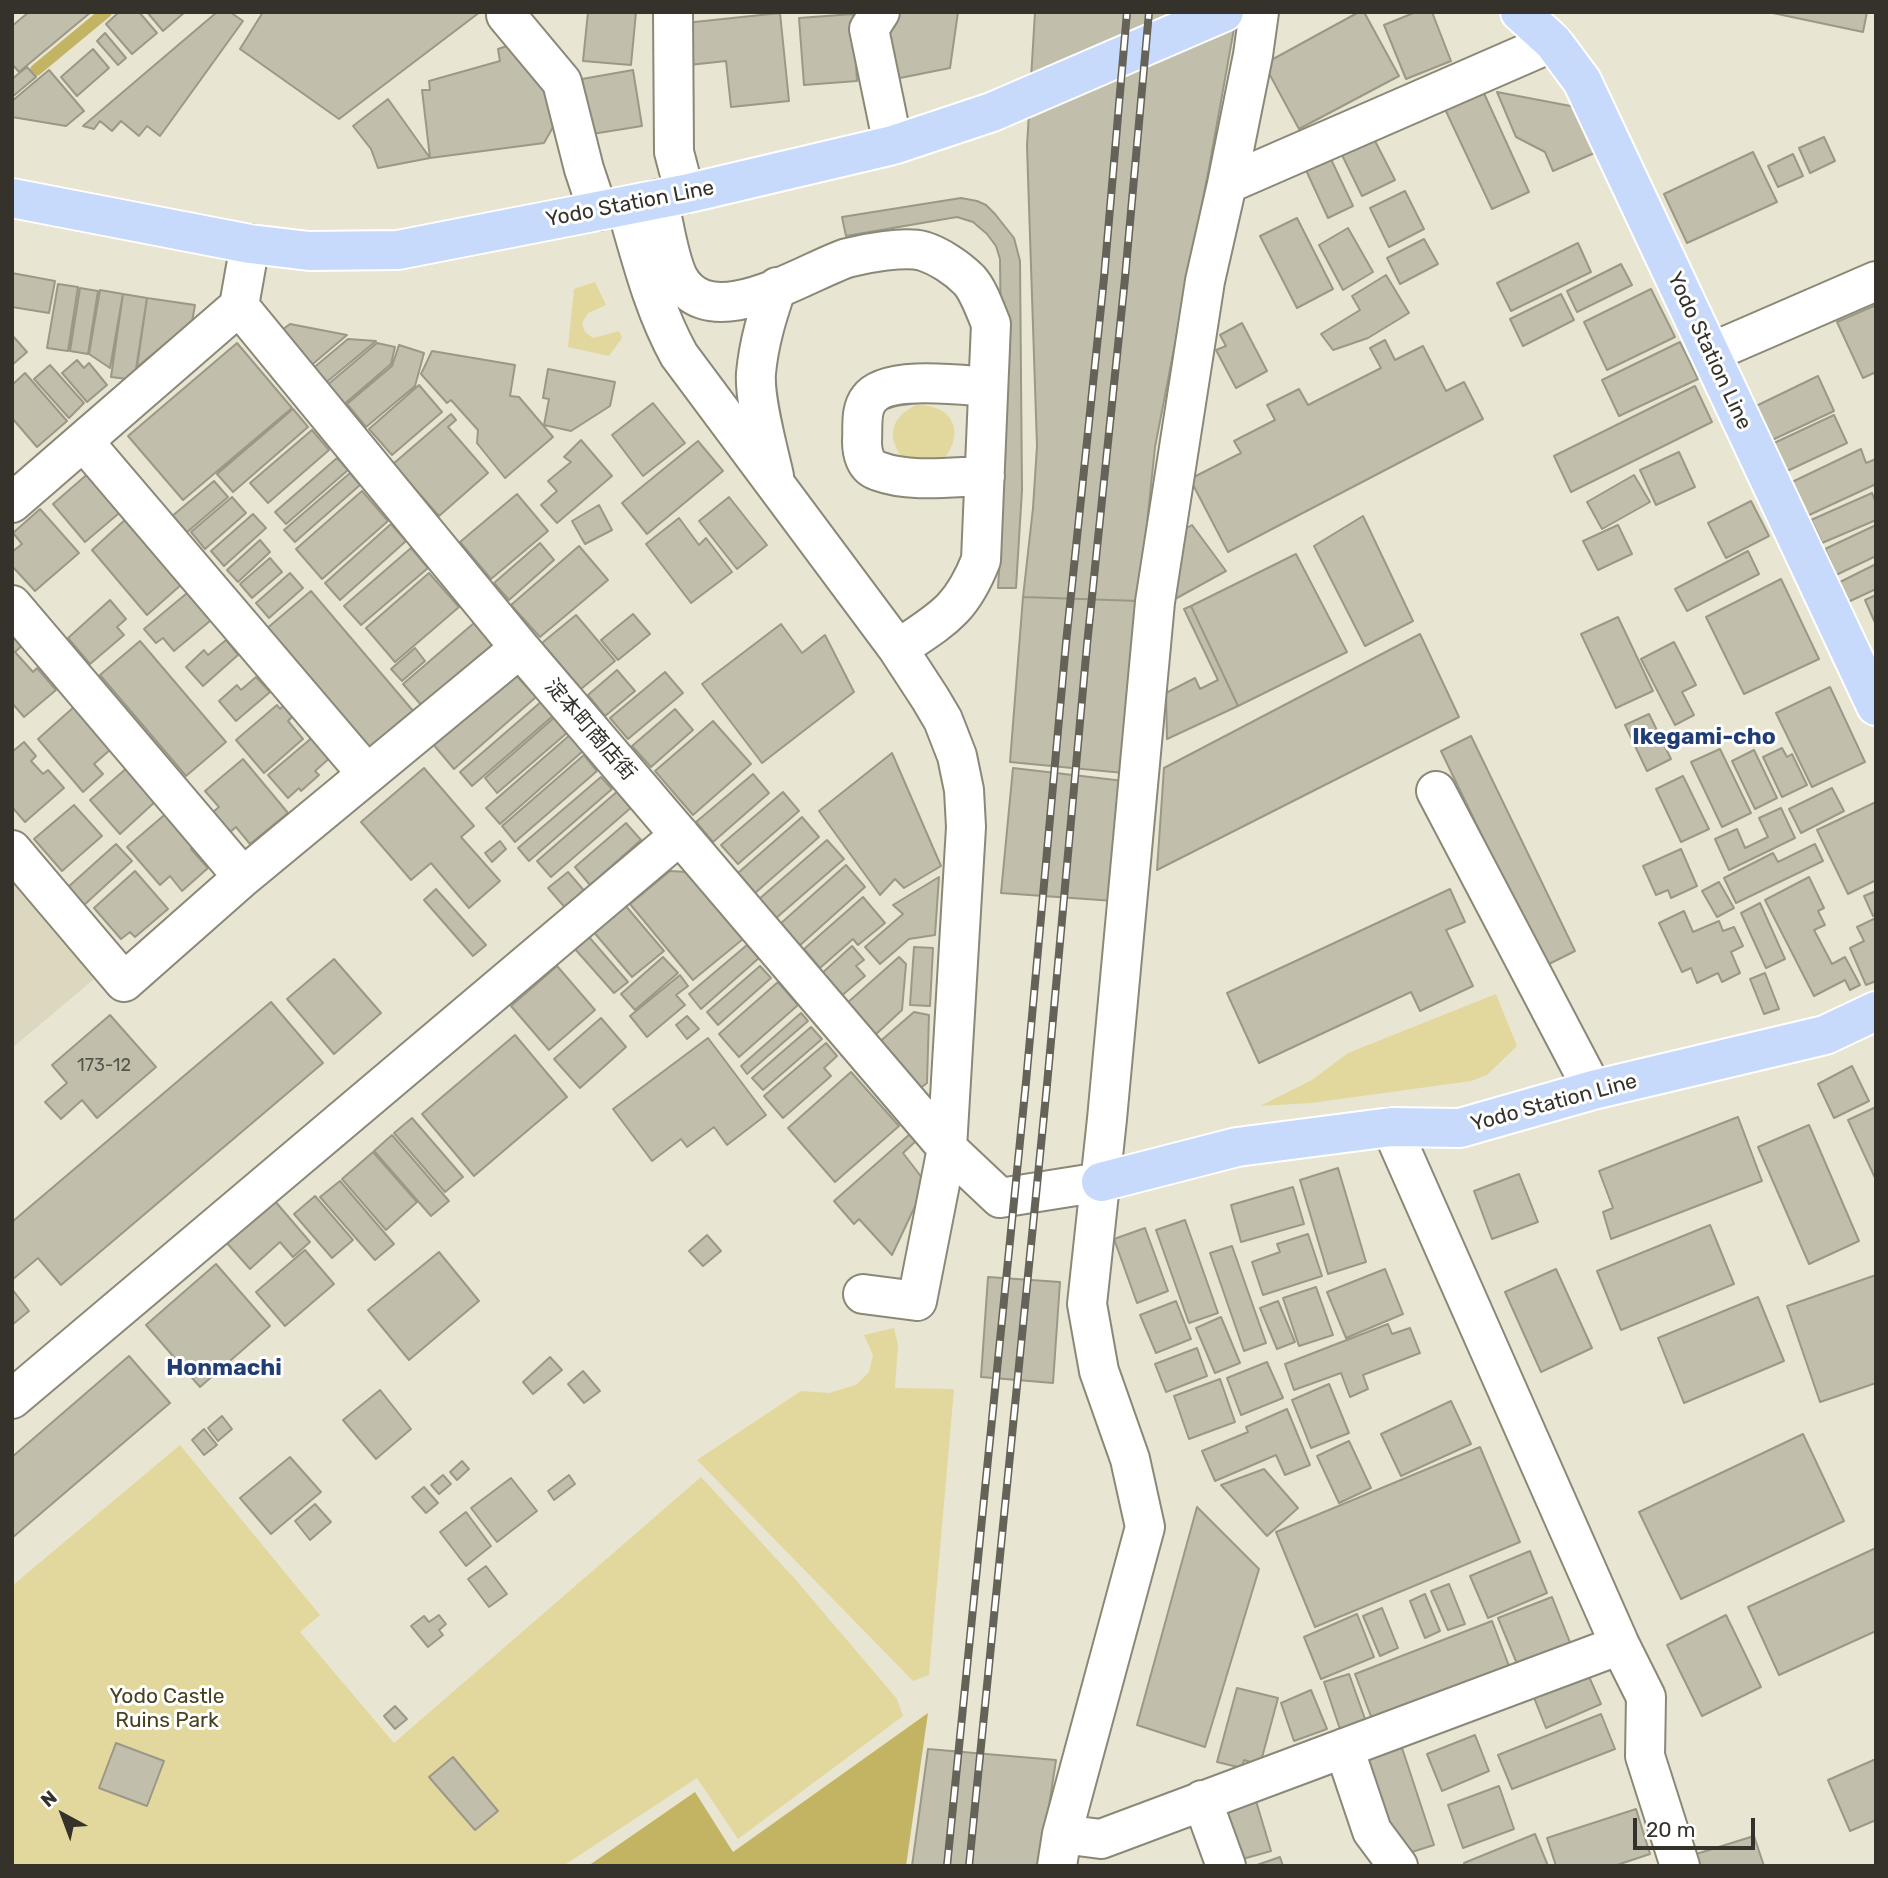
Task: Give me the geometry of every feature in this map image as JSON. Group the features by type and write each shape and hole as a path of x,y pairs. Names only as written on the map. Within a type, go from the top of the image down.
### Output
{"main road":[{"name":"Yodo Station Line","path":"12,198 250,244 309,251 397,250 642,203 893,145 992,111 1224,12"},
{"name":"Yodo Station Line","path":"1520,12 1553,42 1583,81 1876,706"},
{"name":"Yodo Station Line","path":"1101,1182 1237,1147 1391,1127 1460,1128 1593,1090 1825,1035 1876,1011"}],"street":[{"path":"506,12 562,82 584,169 642,203 677,275 687,290 699,298 727,303 746,300 831,263 861,254 921,250 941,259 970,281 990,324 981,560 971,586 954,609 898,649"},
{"path":"673,12 674,152 642,203 651,294 678,355 898,649 943,720 957,756 964,789 966,827 947,1149 918,1301 863,1294"},
{"path":"880,12 870,29 893,145"},
{"path":"1259,12 1253,55 1205,281 1155,602 1101,1182 1087,1304 1099,1371 1130,1459 1145,1527 1059,1850 1101,1839 1620,1645"},
{"path":"1227,184 1553,42"},
{"path":"12,503 239,306 250,244"},
{"path":"1710,353 1876,281"},
{"path":"777,287 762,331 756,376 765,438 777,485"},
{"name":"淀本町商店街","path":"239,306 520,648 947,1149 1000,1198 1101,1182"},
{"path":"985,476 893,475 875,471 865,461 862,448 864,410 869,397 901,384 988,387"},
{"path":"84,442 367,774"},
{"path":"12,605 243,877"},
{"path":"12,850 124,982 243,877 520,648"},
{"path":"1436,791 1593,1090"},
{"path":"12,1399 680,835"},
{"path":"1391,1127 1620,1645 1646,1697 1645,1756 1681,1866"},
{"path":"1344,1748 1372,1831 1398,1866"},
{"path":"1202,1800 1226,1866"}],"shaded area":[{"path":"12,874 99,975 12,1048"},
{"path":"928,1713 906,1866 588,1866 695,1792 733,1852"}],"green space":[{"path":"595,282 606,305 588,313 582,323 585,332 593,338 619,331 622,338 609,356 568,347 574,289"},
{"path":"916,405 939,409 952,421 954,439 944,459 904,460 898,452 893,436 896,422"},
{"path":"1496,994 1517,1046 1487,1075 1471,1081 1311,1103 1260,1106 1312,1080 1348,1053"},
{"path":"894,1328 898,1345 895,1388 954,1389 929,1675 913,1681 697,1460 801,1391 829,1393 856,1385 869,1372 873,1355 864,1335"},
{"name":"Yodo Castle Ruins Park","path":"180,1445 320,1615 300,1632 394,1743 701,1477 795,1579 897,1699 903,1716 738,1839 697,1778 563,1866 12,1866 12,1586"}],"building":[{"path":"29,12 91,12 19,72 12,64 12,26"},
{"path":"119,12 139,12 157,33 132,54 106,24"},
{"path":"147,12 185,12 163,31"},
{"path":"217,12 230,12 243,21 160,136 147,126 139,136 121,121 112,131 100,121 94,129 83,126"},
{"path":"263,12 480,12 339,119 240,49"},
{"path":"588,12 636,12 631,65 583,61"},
{"path":"891,12 958,12 950,68 890,80 879,23"},
{"path":"1035,12 1237,12 1155,447 1139,601 1023,597 1037,446 1027,146"},
{"path":"1359,12 1364,12 1399,76 1299,129 1264,64"},
{"path":"1416,12 1432,12 1451,61 1406,79 1384,25"},
{"path":"1768,12 1867,12 1863,32"},
{"path":"780,13 789,101 731,107 726,61 689,65 685,23"},
{"path":"853,14 857,81 804,85 799,18"},
{"path":"105,33 126,58 118,65 97,41"},
{"path":"510,45 549,93 553,127 544,143 430,158 422,90 430,90 429,81 500,61 498,49"},
{"path":"93,49 109,68 77,96 61,77"},
{"path":"27,67 36,77 12,97 12,79"},
{"path":"49,70 84,111 66,126 12,117 12,101"},
{"path":"633,70 642,126 592,134 582,79"},
{"path":"1482,89 1529,192 1492,209 1444,107"},
{"path":"1497,92 1581,108 1599,151 1553,171 1545,152 1516,137"},
{"path":"388,99 430,158 378,168 371,149 353,126"},
{"path":"1824,137 1835,161 1810,173 1799,148"},
{"path":"1374,139 1395,180 1362,196 1342,155"},
{"path":"1753,152 1777,202 1687,243 1664,194"},
{"path":"1793,154 1803,176 1778,187 1768,166"},
{"path":"1330,157 1353,206 1328,218 1305,168"},
{"path":"1405,191 1424,229 1389,247 1370,208"},
{"path":"961,198 986,205 995,214 1014,238 1020,261 1022,490 1016,588 998,588 1003,505 1000,259 996,246 973,222 957,217 846,236 842,217"},
{"path":"1297,218 1333,289 1297,308 1260,236"},
{"path":"1348,228 1373,272 1343,290 1319,245"},
{"path":"1424,239 1438,264 1400,284 1387,258"},
{"path":"1578,243 1591,272 1511,311 1497,283"},
{"path":"1621,264 1632,285 1577,312 1567,291"},
{"path":"12,273 55,281 49,313 12,307"},
{"path":"1386,275 1409,313 1368,338 1333,350 1321,334 1360,310 1352,296"},
{"path":"58,284 78,287 68,351 47,348"},
{"path":"80,288 98,291 88,354 70,351"},
{"path":"1651,289 1675,337 1607,370 1584,322"},
{"path":"100,290 123,294 110,368 89,354"},
{"path":"123,294 147,298 136,369 127,379 111,377"},
{"path":"1561,294 1574,320 1523,346 1510,319"},
{"path":"147,298 195,305 192,322 137,367"},
{"path":"1876,305 1876,372 1863,378 1837,322"},
{"path":"1242,323 1267,371 1236,388 1216,350 1226,346 1220,335"},
{"path":"290,324 347,335 308,368 278,333"},
{"path":"12,335 27,352 12,365"},
{"path":"348,339 376,341 323,385 311,370"},
{"path":"1385,340 1395,360 1423,346 1446,391 1464,382 1483,419 1228,552 1190,479 1241,453 1234,441 1275,420 1267,405 1299,389 1308,405 1381,368 1370,348"},
{"path":"1680,342 1698,379 1619,416 1602,380"},
{"path":"237,343 292,408 183,500 128,436"},
{"path":"377,343 395,347 391,364 342,406 325,387"},
{"path":"399,345 424,353 415,386 366,427 347,404 392,366"},
{"path":"432,351 515,365 510,396 519,397 553,437 505,478 477,443 478,430 451,400 447,403 421,374"},
{"path":"77,360 84,368 89,363 107,385 87,402 62,373"},
{"path":"50,365 84,403 69,418 34,379"},
{"path":"548,369 615,382 610,406 571,431 544,425 549,399 543,398"},
{"path":"25,373 67,421 37,447 12,418 12,385"},
{"path":"1818,376 1834,411 1770,441 1754,407"},
{"path":"419,385 442,412 392,455 369,429"},
{"path":"1695,386 1712,422 1571,492 1554,456"},
{"path":"653,403 685,443 643,476 612,435"},
{"path":"293,409 308,427 233,492 217,474"},
{"path":"451,414 456,420 448,427 488,473 439,516 393,464"},
{"path":"1834,415 1847,443 1785,472 1772,444"},
{"path":"312,430 329,450 268,503 250,483"},
{"path":"581,440 612,476 557,523 541,505 557,491 548,481 571,462 564,457"},
{"path":"698,441 723,471 647,534 622,503"},
{"path":"1861,449 1866,463 1876,459 1876,484 1807,516 1792,482"},
{"path":"1679,452 1695,487 1656,505 1640,470"},
{"path":"337,458 348,470 286,524 275,512"},
{"path":"91,471 124,509 85,542 53,504"},
{"path":"350,473 360,485 295,542 284,530"},
{"path":"1634,475 1650,502 1602,529 1587,502"},
{"path":"214,481 228,497 186,533 171,517"},
{"path":"362,491 388,521 322,579 296,549"},
{"path":"1872,493 1876,503 1876,520 1822,543 1811,520"},
{"path":"517,494 548,531 491,579 460,542"},
{"path":"232,497 246,513 205,549 191,532"},
{"path":"729,497 767,545 737,569 699,521"},
{"path":"1751,501 1769,536 1726,558 1708,523"},
{"path":"599,505 612,530 585,544 572,521"},
{"path":"40,509 79,553 35,591 12,566 12,552 22,544 13,533"},
{"path":"253,514 266,528 224,566 211,551"},
{"path":"1363,516 1413,621 1365,646 1314,546"},
{"path":"127,518 182,584 147,615 92,550"},
{"path":"679,518 699,545 706,538 732,572 691,603 646,544"},
{"path":"391,524 406,541 340,600 325,583"},
{"path":"1192,525 1226,571 1175,599 1185,529"},
{"path":"1618,525 1632,554 1598,570 1583,541"},
{"path":"1876,525 1876,556 1836,575 1825,549"},
{"path":"260,540 270,552 238,582 227,570"},
{"path":"540,543 554,560 509,600 494,583"},
{"path":"579,546 608,580 540,637 511,605"},
{"path":"411,548 428,568 361,625 344,606"},
{"path":"1748,551 1759,574 1687,611 1675,589"},
{"path":"1296,554 1347,652 1238,706 1191,606"},
{"path":"270,558 282,572 252,598 240,584"},
{"path":"1876,564 1876,589 1848,602 1838,583"},
{"path":"290,573 303,588 269,618 256,603"},
{"path":"429,573 459,607 395,662 366,628"},
{"path":"1781,579 1819,659 1744,694 1706,617"},
{"path":"193,588 216,616 174,651 163,638 156,643 144,629"},
{"path":"311,591 414,712 368,751 265,630"},
{"path":"1876,595 1876,625 1865,600"},
{"path":"1023,597 1139,601 1124,773 1010,762"},
{"path":"110,600 126,619 117,627 124,635 90,664 68,638"},
{"path":"1191,606 1238,706 1167,739 1166,693 1195,678 1200,689 1218,680 1184,609"},
{"path":"633,614 650,634 618,660 601,640"},
{"path":"576,615 615,661 581,689 542,643"},
{"path":"1618,617 1653,691 1616,708 1581,634"},
{"path":"474,623 492,645 422,706 403,684"},
{"path":"781,624 802,653 825,635 854,692 762,763 702,684"},
{"path":"12,625 26,642 15,652 33,672 37,668 56,690 24,717 12,703"},
{"path":"1420,634 1459,717 1157,870 1164,768"},
{"path":"226,640 238,655 203,686 186,667 204,650 208,655"},
{"path":"140,641 226,742 186,776 100,675"},
{"path":"1674,642 1696,685 1682,692 1694,715 1675,725 1641,659"},
{"path":"415,648 425,661 402,681 391,669"},
{"path":"617,670 635,691 605,716 588,695"},
{"path":"665,672 683,693 628,739 610,718"},
{"path":"514,673 536,697 454,769 433,744"},
{"path":"256,677 270,692 236,721 219,701 237,685 241,690"},
{"path":"1830,687 1865,762 1812,787 1776,713"},
{"path":"542,701 554,715 472,786 460,772"},
{"path":"277,705 280,709 283,706 293,716 288,721 303,739 264,773 236,740"},
{"path":"74,707 111,749 94,764 103,774 83,792 38,739"},
{"path":"675,709 693,730 651,767 632,746"},
{"path":"1649,714 1671,759 1647,771 1625,725"},
{"path":"555,717 568,732 497,793 485,778"},
{"path":"713,721 751,764 693,815 655,771"},
{"path":"571,734 584,750 500,824 486,808"},
{"path":"314,736 332,756 315,771 319,775 301,791 299,788 288,798 268,775"},
{"path":"1471,736 1575,951 1545,966 1441,751"},
{"path":"24,742 36,756 31,761 43,774 48,770 64,788 25,822 12,807 12,752"},
{"path":"1782,748 1787,757 1792,754 1807,785 1782,797 1763,757"},
{"path":"1720,749 1751,813 1722,827 1691,762"},
{"path":"1754,750 1777,798 1755,809 1732,761"},
{"path":"892,753 941,866 904,888 895,879 880,895 819,811"},
{"path":"584,755 597,771 515,842 502,826"},
{"path":"243,759 288,813 250,844 236,827 228,834 212,813 219,807 205,791"},
{"path":"128,767 157,800 120,834 90,800"},
{"path":"424,768 474,826 461,837 500,881 469,908 431,863 411,880 361,822"},
{"path":"1013,768 1124,781 1114,901 1001,893"},
{"path":"753,774 769,793 713,842 696,822"},
{"path":"1683,776 1709,829 1681,842 1656,789"},
{"path":"601,777 612,789 529,861 518,848"},
{"path":"1832,788 1844,811 1801,833 1789,809"},
{"path":"619,790 633,806 551,877 537,861"},
{"path":"783,792 799,811 738,864 721,845"},
{"path":"1876,802 1876,880 1848,894 1817,830"},
{"path":"74,805 102,836 62,871 34,839"},
{"path":"1781,808 1795,838 1729,870 1715,839 1737,829 1745,848 1768,837 1759,818"},
{"path":"169,811 197,844 191,849 208,868 182,891 170,876 160,885 127,847"},
{"path":"802,817 819,837 755,893 738,873"},
{"path":"626,823 641,840 590,885 575,867"},
{"path":"827,840 844,859 775,919 758,900"},
{"path":"500,841 506,849 492,862 485,853"},
{"path":"116,844 132,861 83,906 67,888"},
{"path":"1815,844 1823,861 1736,903 1724,878 1773,853 1778,862"},
{"path":"1681,849 1697,886 1671,898 1668,890 1656,895 1643,866"},
{"path":"846,865 865,887 798,947 779,925"},
{"path":"135,871 168,909 135,937 130,932 121,939 94,908"},
{"path":"670,871 687,872 743,939 693,980 630,904"},
{"path":"568,872 587,894 568,911 548,888"},
{"path":"939,877 935,935 909,939 880,964 865,947 903,914 893,905"},
{"path":"1809,877 1824,908 1818,911 1825,925 1814,930 1832,964 1845,957 1860,985 1850,990 1845,980 1814,996 1765,900"},
{"path":"1719,882 1734,908 1717,917 1702,891"},
{"path":"436,889 486,945 473,956 424,900"},
{"path":"1450,889 1465,922 1446,930 1473,986 1420,1011 1411,992 1259,1063 1227,993"},
{"path":"1876,891 1876,915 1873,916 1864,896"},
{"path":"863,897 885,923 858,945 853,939 820,968 804,949"},
{"path":"1760,903 1785,959 1766,968 1741,913"},
{"path":"624,904 664,951 632,977 592,930"},
{"path":"1684,911 1693,932 1719,921 1723,931 1734,927 1743,946 1731,952 1740,973 1722,982 1718,973 1697,983 1691,968 1682,972 1659,923"},
{"path":"1876,918 1876,981 1866,985 1850,948 1864,941 1857,927"},
{"path":"589,937 628,982 614,993 575,949"},
{"path":"747,945 759,958 701,1009 689,994"},
{"path":"852,946 864,960 856,966 865,976 840,997 820,975"},
{"path":"914,947 933,948 930,1006 910,1005"},
{"path":"663,957 678,973 635,1010 621,994"},
{"path":"899,957 906,964 902,1010 874,1036 846,1004"},
{"path":"334,959 381,1013 334,1054 287,999"},
{"path":"557,966 595,1010 549,1050 511,1006"},
{"path":"760,966 771,978 718,1025 707,1012"},
{"path":"1765,973 1779,1009 1764,1014 1750,979"},
{"path":"680,975 688,986 676,995 685,1005 647,1037 630,1016"},
{"path":"778,982 798,1005 739,1057 719,1034"},
{"path":"271,1002 323,1063 61,1285 38,1258 12,1280 12,1222"},
{"path":"914,1012 929,1015 927,1083 918,1090 877,1044"},
{"path":"801,1013 808,1021 747,1074 741,1066"},
{"path":"110,1015 156,1067 97,1118 82,1100 61,1119 45,1102 67,1083 52,1065"},
{"path":"687,1016 699,1029 687,1039 676,1025"},
{"path":"601,1018 626,1047 580,1088 554,1059"},
{"path":"811,1027 822,1039 763,1090 752,1078"},
{"path":"515,1035 567,1097 474,1176 422,1114"},
{"path":"708,1038 766,1115 727,1145 714,1127 687,1147 681,1139 652,1161 613,1109"},
{"path":"826,1043 837,1056 824,1068 831,1076 783,1118 764,1096"},
{"path":"1852,1066 1869,1101 1834,1118 1818,1084"},
{"path":"851,1072 899,1126 835,1182 788,1128"},
{"path":"1876,1107 1876,1180 1848,1120"},
{"path":"1738,1117 1762,1181 1611,1239 1603,1212 1613,1208 1599,1171"},
{"path":"412,1118 463,1177 445,1192 394,1133"},
{"path":"1809,1125 1859,1241 1809,1264 1758,1147"},
{"path":"910,1134 916,1141 903,1153 926,1183 892,1255 859,1219 854,1224 834,1201"},
{"path":"392,1135 449,1201 431,1216 374,1151"},
{"path":"373,1152 417,1202 386,1230 342,1179"},
{"path":"1338,1168 1366,1262 1328,1274 1300,1180"},
{"path":"1519,1174 1538,1222 1492,1239 1474,1191"},
{"path":"340,1181 394,1244 375,1260 320,1197"},
{"path":"1293,1187 1304,1224 1241,1242 1231,1205"},
{"path":"315,1196 353,1240 332,1258 294,1214"},
{"path":"274,1200 310,1242 293,1257 280,1242 250,1269 226,1242"},
{"path":"1185,1220 1218,1313 1189,1323 1156,1230"},
{"path":"1710,1225 1734,1284 1621,1330 1597,1271"},
{"path":"1145,1228 1168,1291 1137,1303 1114,1239"},
{"path":"1308,1234 1322,1276 1263,1295 1252,1262 1280,1252 1277,1244"},
{"path":"707,1235 721,1251 703,1266 689,1251"},
{"path":"1232,1246 1266,1343 1244,1351 1210,1253"},
{"path":"305,1250 334,1284 285,1326 256,1292"},
{"path":"439,1252 479,1301 409,1360 368,1310"},
{"path":"216,1264 270,1326 200,1387 146,1325"},
{"path":"1385,1269 1403,1314 1346,1338 1327,1292"},
{"path":"1556,1269 1592,1348 1541,1372 1505,1292"},
{"path":"1876,1275 1876,1383 1820,1402 1787,1306"},
{"path":"988,1277 1060,1282 1053,1383 981,1377"},
{"path":"1316,1287 1333,1335 1299,1346 1283,1298"},
{"path":"12,1289 29,1311 12,1325"},
{"path":"1758,1297 1784,1361 1684,1403 1658,1338"},
{"path":"1176,1301 1191,1339 1156,1353 1140,1315"},
{"path":"1278,1301 1295,1342 1277,1349 1260,1308"},
{"path":"1221,1317 1240,1363 1215,1373 1196,1328"},
{"path":"1388,1324 1392,1334 1410,1328 1420,1353 1363,1375 1368,1389 1350,1397 1341,1373 1294,1390 1285,1364"},
{"path":"1197,1348 1207,1376 1166,1392 1155,1364"},
{"path":"129,1356 170,1403 12,1538 12,1457"},
{"path":"550,1357 562,1370 533,1394 523,1382"},
{"path":"1267,1362 1283,1398 1241,1415 1227,1378"},
{"path":"583,1371 600,1391 584,1403 568,1384"},
{"path":"1220,1379 1235,1422 1189,1439 1174,1396"},
{"path":"1329,1384 1349,1433 1311,1448 1292,1400"},
{"path":"380,1390 411,1429 376,1459 343,1420"},
{"path":"1451,1401 1471,1444 1401,1476 1381,1434"},
{"path":"1287,1409 1310,1465 1285,1475 1276,1455 1215,1481 1202,1451 1248,1432 1246,1427"},
{"path":"222,1416 232,1429 218,1441 208,1428"},
{"path":"204,1429 217,1445 204,1455 192,1440"},
{"path":"1803,1434 1844,1521 1681,1599 1639,1512"},
{"path":"1349,1441 1371,1488 1339,1503 1317,1456"},
{"path":"1480,1447 1520,1542 1315,1627 1276,1532"},
{"path":"290,1457 321,1492 271,1534 240,1498"},
{"path":"462,1461 469,1469 457,1480 450,1472"},
{"path":"1264,1469 1298,1508 1267,1536 1221,1485"},
{"path":"443,1475 451,1484 439,1494 431,1485"},
{"path":"569,1475 575,1484 554,1500 548,1491"},
{"path":"511,1478 537,1511 497,1542 471,1508"},
{"path":"424,1487 438,1503 426,1513 412,1497"},
{"path":"315,1504 331,1522 310,1540 295,1521"},
{"path":"1197,1507 1259,1569 1205,1747 1137,1725"},
{"path":"466,1512 491,1546 466,1566 440,1532"},
{"path":"1876,1548 1876,1631 1779,1675 1748,1607"},
{"path":"1530,1551 1547,1593 1488,1618 1470,1576"},
{"path":"486,1566 507,1594 489,1607 468,1579"},
{"path":"1449,1584 1465,1624 1448,1630 1431,1591"},
{"path":"1425,1594 1440,1631 1425,1638 1410,1601"},
{"path":"1552,1597 1573,1650 1520,1671 1498,1618"},
{"path":"1382,1608 1398,1648 1380,1656 1363,1616"},
{"path":"1357,1614 1374,1657 1321,1679 1304,1637"},
{"path":"439,1615 446,1624 439,1630 443,1635 428,1647 411,1626 424,1616 429,1622"},
{"path":"1726,1615 1761,1687 1702,1716 1667,1645"},
{"path":"1492,1621 1512,1674 1375,1727 1355,1674"},
{"path":"1587,1672 1601,1704 1546,1728 1533,1695"},
{"path":"1349,1674 1369,1730 1343,1738 1324,1682"},
{"path":"1237,1688 1278,1698 1260,1765 1244,1760 1242,1768 1217,1762"},
{"path":"1311,1690 1327,1729 1294,1741 1281,1703"},
{"path":"395,1706 407,1719 395,1729 384,1716"},
{"path":"1601,1714 1615,1749 1512,1789 1498,1755"},
{"path":"1475,1735 1489,1771 1442,1791 1427,1754"},
{"path":"116,1743 164,1761 147,1806 99,1788"},
{"path":"1402,1748 1434,1845 1399,1856 1368,1759"},
{"path":"928,1749 1056,1760 1040,1866 912,1866"},
{"path":"453,1757 498,1811 475,1830 429,1777"},
{"path":"1876,1759 1876,1820 1850,1831 1828,1780"},
{"path":"1499,1786 1514,1829 1463,1848 1448,1805"},
{"path":"1256,1801 1271,1851 1239,1860 1225,1810"},
{"path":"1636,1809 1650,1854 1614,1866 1556,1866 1547,1838"},
{"path":"1535,1834 1548,1866 1465,1866 1464,1863"},
{"path":"1754,1836 1764,1866 1697,1866 1693,1855"},
{"path":"1280,1857 1283,1866 1254,1866"}],"waterway":[{"path":"36,70 106,12"}],"railway":[{"path":"947,1866 1026,1082 1127,12"},
{"path":"969,1866 1047,1085 1149,12"}],"district":[{"name":"Ikegami-cho","path":"1704,737"},
{"name":"Honmachi","path":"224,1368"}]}
